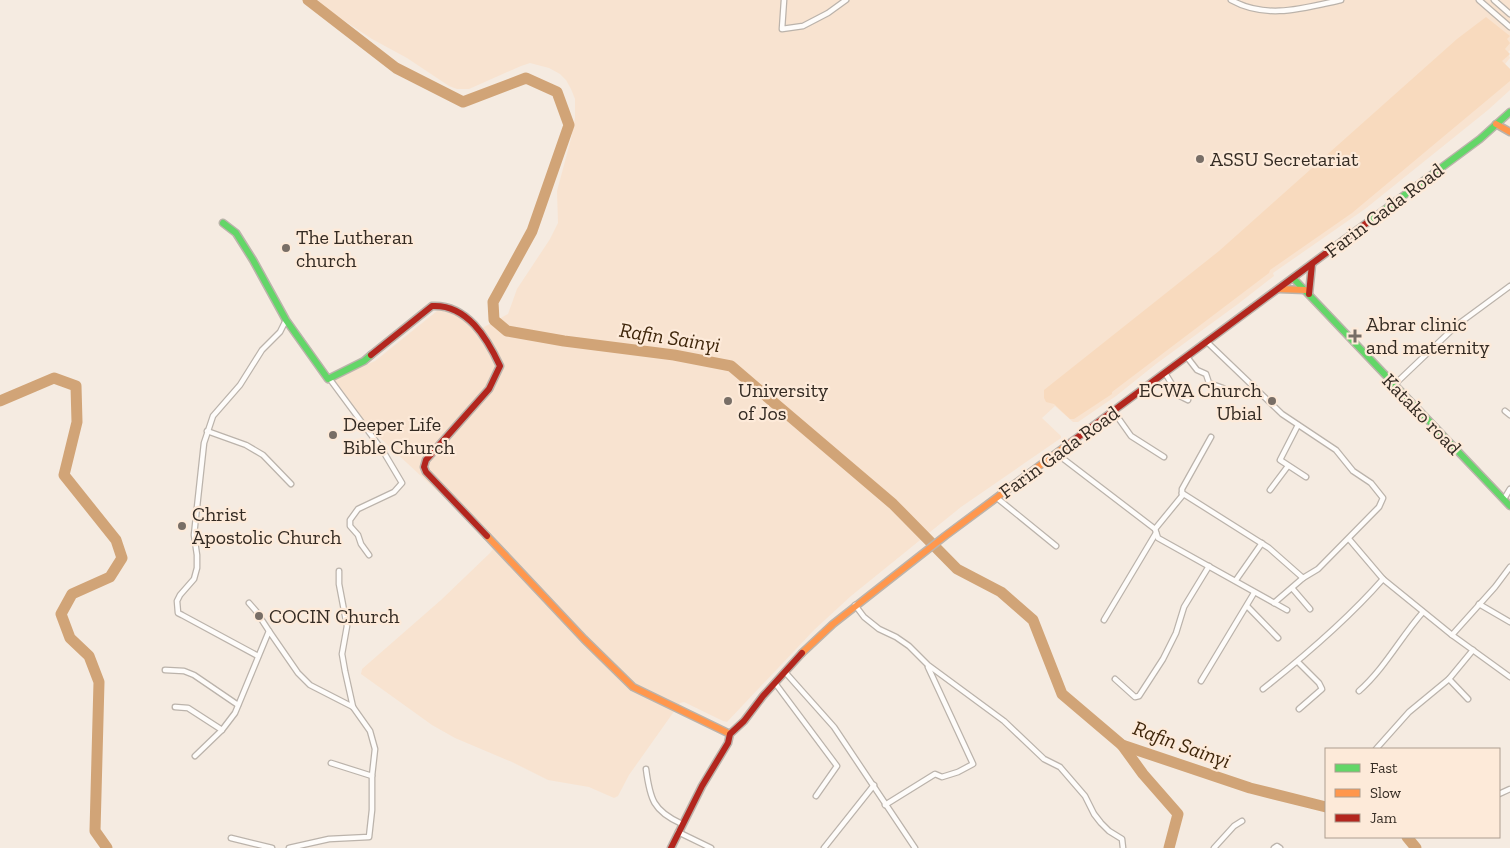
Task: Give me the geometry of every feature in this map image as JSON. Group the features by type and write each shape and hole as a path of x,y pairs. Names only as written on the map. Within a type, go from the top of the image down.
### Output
{"street":[{"path":"784,0 782,29 803,26 828,14 846,0"},
{"path":"1231,0 1244,7 1286,12 1341,0"},
{"path":"1479,0 1510,28"},
{"path":"1494,0 1510,14"},
{"name":"Farin Gada Road","path":"671,848 702,786 728,743 730,734 744,721 775,683 818,637 855,605 921,554 1480,138 1510,112"},
{"path":"1496,124 1510,132"},
{"path":"223,224 236,233 286,320 383,451 402,483 394,492 358,509 350,520 350,526 358,535 361,544 369,555"},
{"path":"1278,289 1307,292 1312,264"},
{"name":"Katako road","path":"1293,278 1510,506"},
{"path":"1394,385 1457,325 1510,286"},
{"path":"330,378 364,361 432,306 440,304 453,307 473,322 495,352 500,366 489,389 426,460 424,467 426,472 584,639 633,687 730,734"},
{"path":"258,656 178,613 177,601 194,579 197,568 194,536 204,443 207,431 213,416 240,385 262,350 280,332 286,320"},
{"path":"1207,342 1275,407 1336,450 1353,471 1371,483 1383,498 1379,507 1318,569 1303,578 1274,603"},
{"path":"1187,357 1197,370 1206,374 1209,383 1223,388"},
{"path":"1165,374 1176,394 1188,400"},
{"path":"1505,411 1510,415"},
{"path":"1114,412 1131,436 1164,457"},
{"path":"1298,425 1281,456 1282,462 1306,477"},
{"path":"207,431 246,445 263,455 290,484"},
{"path":"1104,620 1156,531 1182,496 1182,489 1211,437"},
{"path":"1057,454 1156,531 1158,538 1287,610"},
{"path":"1270,490 1288,466"},
{"path":"1504,499 1510,489"},
{"path":"1182,493 1262,543 1303,578"},
{"path":"997,498 1056,546"},
{"path":"1349,539 1382,579 1452,636 1510,677"},
{"path":"1236,580 1262,543"},
{"path":"1115,679 1135,697 1139,696 1163,659 1176,633 1184,607 1209,566"},
{"path":"1452,636 1510,567"},
{"path":"289,848 328,838 369,838 372,810 374,740 353,706 342,654 347,626 339,584 339,571"},
{"path":"1263,689 1298,662 1365,599 1382,579"},
{"path":"1292,588 1310,609"},
{"path":"1201,681 1254,593"},
{"path":"249,603 260,615 269,631 304,680 318,691 353,706"},
{"path":"1479,604 1510,622"},
{"path":"855,605 864,617 879,629 909,646 928,665 1004,720 1044,759 1060,767 1085,796 1101,823 1122,839 1123,848"},
{"path":"1247,606 1278,638"},
{"path":"1359,691 1379,672 1408,629 1423,612"},
{"path":"195,756 230,721 269,631"},
{"path":"1377,748 1409,712 1449,679 1473,650"},
{"path":"1298,662 1322,689 1299,710"},
{"path":"885,805 935,774 942,777 958,772 973,764 928,665"},
{"path":"165,670 184,671 194,674 238,705"},
{"path":"785,672 834,727 915,848"},
{"path":"1449,679 1468,699"},
{"path":"775,683 837,766 816,796"},
{"path":"175,707 188,708 222,730"},
{"path":"331,763 372,776"},
{"path":"646,769 648,785 655,805 667,818 682,824"},
{"path":"824,848 874,785"},
{"path":"1214,848 1234,826 1242,821"},
{"path":"678,832 711,848"},
{"path":"230,838 272,848"},
{"path":"1274,848 1277,846 1280,848"}],"shaded area":[{"name":"University of Jos","path":"313,0 1510,0 1510,50 1508,52 1510,58 1505,64 1510,69 1510,90 1488,110 1365,209 1273,273 1274,276 1116,396 1078,422 1073,422 1055,406 1042,418 1061,438 961,507 851,596 814,630 727,722 684,702 680,703 629,775 618,796 614,798 589,787 548,780 512,762 455,738 432,725 361,674 362,669 441,600 493,549 463,515 365,424 333,380 375,361 437,311 448,310 473,327 482,328 508,314 517,289 550,239 558,223 557,191 571,139 575,118 575,99 566,80 560,74 549,68 530,63 469,89 457,89 449,86"},
{"path":"1486,17 1510,36 1507,39 1510,43 1505,49 1510,54 1502,61 1510,69 1510,81 1352,213 1270,270 1269,273 1112,392 1112,394 1074,419 1070,419 1054,404 1046,402 1044,390 1219,251 1457,39"}],"waterway":[{"name":"Rafin Sainyi","path":"308,0 396,68 463,102 526,78 557,92 569,125 532,231 493,302 494,320 507,331 564,341 674,355 731,366 893,504 957,569 1001,592 1033,620 1062,694 1122,745 1250,788 1325,807"},
{"path":"0,401 54,378 76,386 77,422 64,475 116,540 122,558 110,577 72,594 61,614 70,638 89,656 99,682 95,831 107,848"},
{"path":"1122,745 1143,774 1178,814 1169,848"},
{"name":"Rafin Sainyi","path":"1408,838 1416,848"}],"traffic: fast":[{"path":"1368,222 1480,139 1510,112"},
{"path":"223,223 236,233 286,320 328,379 364,361 371,355"},
{"path":"1293,278 1510,506"}],"traffic: slow":[{"path":"1496,124 1510,132"},
{"path":"1279,289 1305,290"},
{"path":"802,653 833,624 945,536 1070,443"},
{"path":"487,536 584,639 633,687 730,734"}],"traffic: jam":[{"path":"1070,443 1368,222"},
{"path":"1309,294 1312,264"},
{"path":"371,355 432,306 456,311 482,334 500,366 489,389 426,460 424,467 426,472 487,536"},
{"path":"671,848 702,786 728,743 730,734 744,721 763,696 802,653"}],"place":[{"name":"ASSU Secretariat","path":"1200,159"},
{"name":"The Lutheran church","path":"286,248"},
{"name":"Abrar clinic and maternity","path":"1355,336"},
{"name":"University of Jos","path":"728,401"},
{"name":"ECWA Church Ubial","path":"1272,401"},
{"name":"Deeper Life Bible Church","path":"333,435"},
{"name":"Christ Apostolic Church","path":"182,526"},
{"name":"COCIN Church","path":"259,616"}]}
